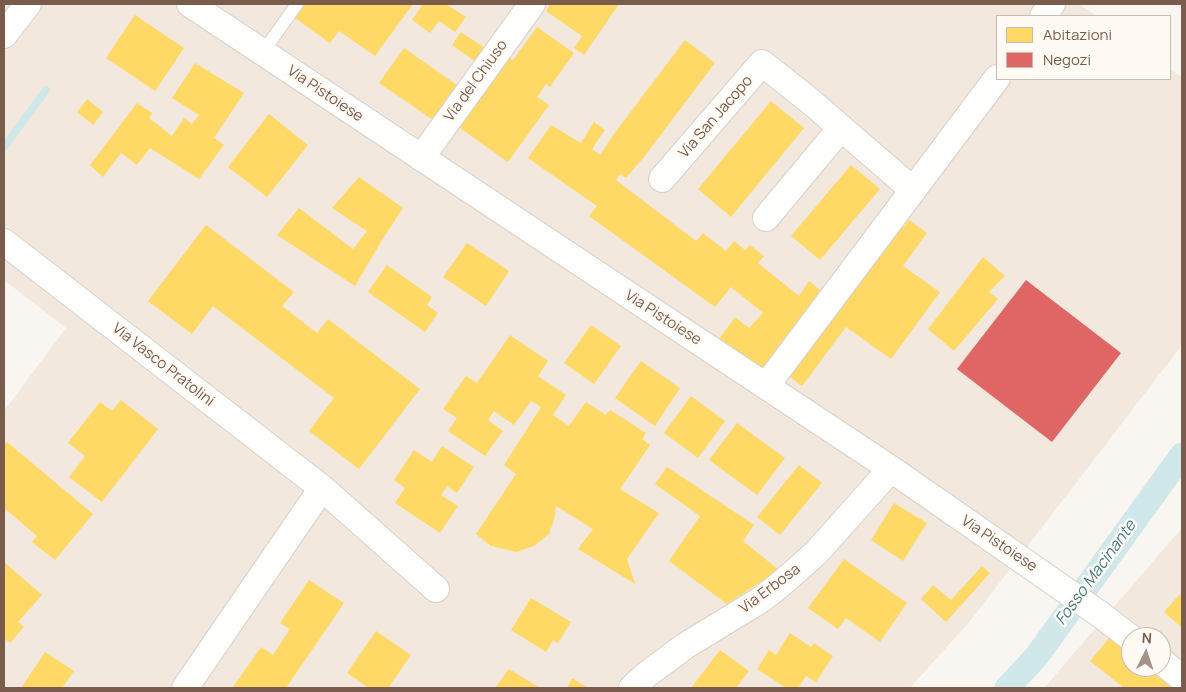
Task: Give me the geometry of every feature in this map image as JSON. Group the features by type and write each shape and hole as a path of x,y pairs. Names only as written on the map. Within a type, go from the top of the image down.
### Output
{"street":[{"path":"4,35 28,4"},
{"name":"Via Pistoiese","path":"190,4 891,470 1032,566 1121,630"},
{"name":"Via del Chiuso","path":"421,158 532,4"},
{"path":"1044,15 1052,4"},
{"name":"Via San Jacopo","path":"662,179 762,63 810,101 913,190"},
{"path":"766,386 996,79"},
{"path":"766,218 841,128"},
{"name":"Via Vasco Pratolini","path":"4,242 322,488 436,588"},
{"name":"Via Erbosa","path":"632,688 685,646 762,598 782,583 816,553 891,470"},
{"path":"184,688 322,488"},
{"path":"1171,669 1182,678"}],"lane":[{"path":"263,52 297,4"}],"shaded area":[{"path":"4,4 1079,4 1096,15 996,15 996,80 1171,80 1171,70 1182,77 1182,345 970,621 910,688 4,688 4,411 66,328 4,280"},
{"path":"1182,528 1182,688 1044,688"}],"building: Abitazioni":[{"path":"305,4 413,4 375,56 339,31 330,43 295,18"},
{"path":"423,4 446,4 466,17 455,32 439,21 430,33 412,20"},
{"path":"550,4 619,4 584,55 574,48 582,36 546,11"},
{"path":"135,15 184,48 155,91 106,58"},
{"path":"537,27 574,53 550,87 546,84 537,97 549,105 508,162 450,121 500,51 513,60"},
{"path":"461,32 485,48 476,62 452,45"},
{"path":"685,40 715,63 644,157 626,178 620,174 616,180 696,241 703,233 726,251 734,241 745,250 750,245 764,256 758,263 799,296 809,281 826,295 767,375 717,342 735,317 749,328 763,313 731,287 715,307 589,216 597,206 528,158 551,125 581,143 594,122 605,130 592,149 600,155"},
{"path":"404,48 457,85 433,120 379,83"},
{"path":"195,63 244,93 214,138 224,145 199,179 150,148 137,165 121,153 103,177 90,165 137,103 152,113 149,118 172,136 184,118 192,124 199,115 172,98"},
{"path":"87,99 103,112 93,125 77,112"},
{"path":"771,101 804,128 731,217 698,189"},
{"path":"269,114 308,145 267,197 228,167"},
{"path":"851,165 880,189 820,260 791,236"},
{"path":"359,177 403,208 355,286 277,235 299,208 353,249 367,231 332,208"},
{"path":"909,220 927,233 903,266 940,292 891,359 846,327 802,386 783,372 893,221 903,228"},
{"path":"206,225 294,292 282,306 317,333 328,319 420,389 359,469 309,431 334,398 213,306 192,334 148,301"},
{"path":"467,243 509,271 486,306 443,277"},
{"path":"983,257 1005,276 989,292 998,299 954,351 928,329"},
{"path":"387,265 432,297 427,305 438,313 425,332 368,292"},
{"path":"591,325 621,346 594,384 564,363"},
{"path":"510,335 548,361 538,376 566,395 553,415 569,426 586,402 606,415 610,410 646,433 642,439 650,445 620,489 659,513 627,559 635,584 578,549 593,529 556,506 549,534 534,546 516,552 491,546 476,534 516,474 504,465 541,407 531,401 514,425 494,411 488,420 503,431 485,456 448,431 457,418 443,409 466,376 477,383"},
{"path":"641,361 680,388 655,426 615,398"},
{"path":"691,396 725,421 698,458 664,433"},
{"path":"121,400 158,429 102,502 69,477 85,456 68,443 100,402 112,411"},
{"path":"737,423 785,458 757,495 709,460"},
{"path":"7,442 93,514 55,560 32,542 37,536 4,508 4,445"},
{"path":"442,446 474,467 457,493 447,486 441,495 458,506 440,533 395,503 405,488 394,480 414,450 432,462"},
{"path":"799,465 822,483 780,535 757,517"},
{"path":"667,467 754,525 743,541 779,570 727,604 669,561 700,516 655,484"},
{"path":"894,503 927,523 903,561 871,540"},
{"path":"844,559 907,603 880,642 846,618 838,629 808,608"},
{"path":"4,562 42,595 18,622 24,627 10,643 4,638"},
{"path":"982,566 990,573 946,622 921,599 933,585 951,600"},
{"path":"309,580 344,603 286,688 233,687 261,647 273,655 290,629 280,623"},
{"path":"1180,594 1182,596 1182,628 1164,612"},
{"path":"531,598 571,622 558,643 553,640 546,652 511,630"},
{"path":"376,631 411,655 388,688 369,688 347,673"},
{"path":"790,633 811,647 814,643 833,656 816,682 806,676 798,688 786,688 757,669 769,650 776,655"},
{"path":"1110,637 1121,646 1121,677 1158,677 1172,688 1124,688 1090,661"},
{"path":"720,650 749,671 736,688 691,688"},
{"path":"45,652 74,671 62,688 21,688"},
{"path":"509,669 540,688 495,688"},
{"path":"572,678 588,688 567,688"}],"building: Negozi":[{"path":"1026,280 1121,353 1052,442 957,369"}],"waterway":[{"path":"4,147 46,90"},
{"name":"Fosso Macinante","path":"1007,688 1036,657 1182,455"}]}
